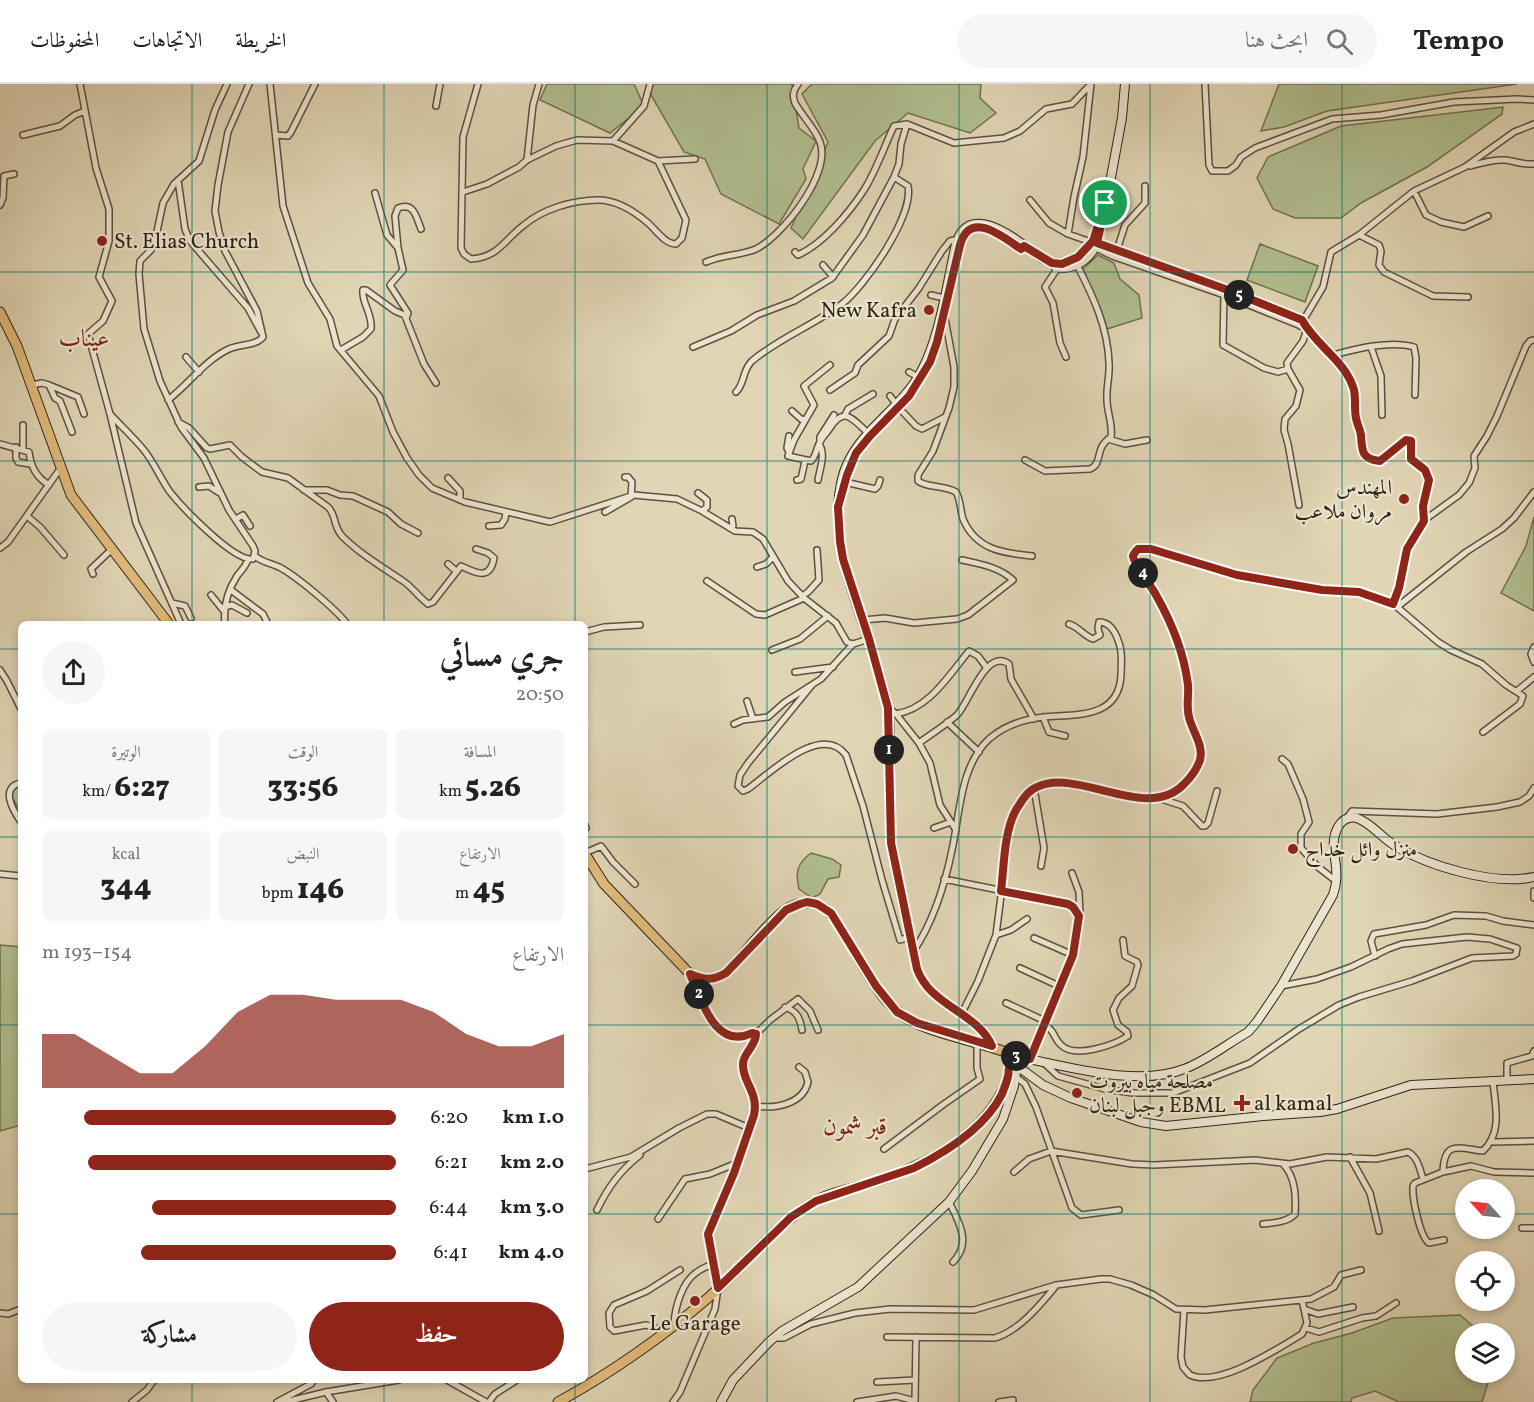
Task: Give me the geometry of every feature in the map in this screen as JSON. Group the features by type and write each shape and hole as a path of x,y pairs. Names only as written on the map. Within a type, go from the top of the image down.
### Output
{"main road":[{"path":"0,312 17,346 60,469 74,500 167,621"},
{"path":"558,1402 602,1376 674,1324 718,1288 791,1217 816,1201 914,1168 970,1131 988,1115 997,1103 1013,1071 1014,1056 992,1046 917,1023 897,1012 876,986 831,913 817,904 807,902 786,910 726,973 709,980 690,974 604,884 588,858"}],"street":[{"path":"80,84 96,168 109,209 108,246 99,277 112,301 103,321 88,334 138,530 180,621"},
{"path":"227,84 215,110 199,161 178,180 163,203 153,245 139,266 146,334 160,381 178,422 204,458 220,493 253,546 255,556 264,562 282,568 331,607 343,621"},
{"path":"249,84 228,132 215,211 225,251 257,311 263,337"},
{"path":"270,84 283,206 308,283 330,319 336,344 379,396 396,437 419,475 437,491 460,500 550,522 631,496 677,499 735,531 747,531 758,535 783,575 803,597 840,628 845,640 853,644"},
{"path":"276,135 288,136 315,84"},
{"path":"436,106 440,84"},
{"path":"478,84 463,137 461,173 463,192 461,248 464,254 471,259 484,258 498,250 525,223 550,210 597,200 624,207 647,222 669,243 676,244 682,238 686,220 658,161"},
{"path":"527,160 530,128 539,84"},
{"path":"613,141 644,106 650,84"},
{"path":"706,262 722,255 751,251 766,243 789,220 813,183 822,151 820,142 792,96 798,84"},
{"path":"795,252 798,255 821,240 864,190 894,126 908,124 954,143 1004,138 1020,130 1046,110 1072,104 1091,84"},
{"path":"1068,234 1083,158 1091,84"},
{"path":"992,1046 984,1032 940,1000 925,986 917,969 891,843 888,708 843,559 838,507 840,490 846,466 853,452 868,433 898,406 918,377 930,352 958,239 970,226 981,223 993,226 1041,262 1057,269 1077,265 1084,261 1094,245 1106,201 1122,118 1125,84"},
{"path":"1205,84 1209,165 1212,171 1219,172 1228,171 1241,157 1255,148 1332,119 1381,115 1454,102 1534,100"},
{"path":"23,135 60,126 85,111"},
{"path":"693,347 731,331 757,315 794,301 832,277 863,235 894,177 908,124"},
{"path":"1299,505 1284,430 1286,419 1296,406 1300,390 1287,363 1303,341 1304,326 1323,287 1331,252 1359,234 1414,191 1465,167 1514,132 1534,124"},
{"path":"463,192 487,184 519,167 527,160 570,141 584,139 613,141 658,161 695,159"},
{"path":"1465,167 1498,160 1525,165 1534,164"},
{"path":"0,205 3,198 4,176 14,174"},
{"path":"736,393 740,389 749,363 843,303 861,283 895,235 906,212 910,193 908,186 894,177"},
{"path":"178,180 185,229 190,241 248,308 263,337"},
{"path":"1117,250 1125,225 1145,203 1145,186"},
{"path":"1414,191 1426,215 1441,222 1464,227 1488,216"},
{"path":"375,193 387,235 398,248"},
{"path":"1029,200 1050,223 1068,234 1224,292"},
{"path":"396,210 404,206 412,208 421,229"},
{"path":"396,210 398,248 403,270 390,285 408,313 405,316"},
{"path":"396,210 400,220"},
{"path":"838,507 850,467 861,447 916,387 930,362 960,245 967,232 976,227 986,228 1047,261 1062,264 1078,257 1094,245 1117,250 1267,309 1304,326 1333,355 1351,380 1356,399 1355,417 1360,430 1361,451 1373,460 1380,461 1406,440 1411,441 1411,459 1425,470 1429,480 1423,506 1424,521"},
{"path":"1359,234 1379,245 1381,250 1379,265 1384,272 1433,296 1468,297"},
{"path":"831,390 855,373 858,365 889,336 895,319 919,288 942,251 950,241 958,239"},
{"path":"823,265 832,277"},
{"path":"1025,460 1044,471 1090,469 1095,467 1101,445 1111,437 1107,403 1110,365 1106,337 1097,307 1077,265"},
{"path":"1057,269 1045,287 1053,303 1060,343 1066,357"},
{"path":"340,350 363,337 371,329 372,319 362,296 363,290 366,290 405,316 424,364 436,383"},
{"path":"1224,292 1223,345 1264,368 1278,372 1288,369"},
{"path":"931,295 944,298"},
{"path":"944,313 955,376 949,408 933,452 918,475 919,483 941,486 956,492 963,518 973,536 982,544 1001,552 1032,556"},
{"path":"168,400 213,358 229,349 258,342 263,337"},
{"path":"1395,605 1407,549 1424,521 1460,495 1469,483 1475,468 1474,456 1477,449 1487,436 1497,416 1526,346 1534,340"},
{"path":"1333,355 1371,347 1414,347 1415,395"},
{"path":"1371,347 1381,376 1382,415"},
{"path":"186,357 199,372"},
{"path":"789,452 814,405 804,386 830,365"},
{"path":"909,372 918,377"},
{"path":"32,385 42,383 78,397 84,414"},
{"path":"49,385 55,398 60,401 72,432"},
{"path":"819,442 836,420 873,394"},
{"path":"890,396 916,426 922,429 945,417"},
{"path":"792,411 801,419 806,420"},
{"path":"110,414 144,449 167,487 181,504 226,547 248,559"},
{"path":"789,436 787,448 790,458 811,461 816,456 820,437 834,415"},
{"path":"845,415 868,433"},
{"path":"178,422 189,428 207,448 230,445 242,458 261,472 270,476 285,477 331,509 334,526 344,537 377,565 406,583 428,604 434,602 461,566 481,574 489,569 494,558 476,549"},
{"path":"22,425 23,449"},
{"path":"1108,439 1125,444 1147,440"},
{"path":"818,480 823,454 819,442"},
{"path":"0,444 29,452 30,464 42,481 49,485"},
{"path":"16,447 18,462 30,464"},
{"path":"797,480 801,479 806,461"},
{"path":"0,548 8,542 60,469"},
{"path":"631,471 631,496"},
{"path":"625,477 628,477 632,483"},
{"path":"448,478 460,491 460,500"},
{"path":"845,482 875,489 880,480"},
{"path":"200,487 209,486 220,493"},
{"path":"302,489 327,490 340,495 353,496 388,512 401,524 418,533"},
{"path":"1395,605 1466,552 1502,529 1514,518 1534,492"},
{"path":"698,493 707,500 707,507 702,511"},
{"path":"606,512 631,496"},
{"path":"489,526 501,525 506,512"},
{"path":"236,519 243,515 250,526"},
{"path":"27,516 40,527 64,555"},
{"path":"730,528 733,526 732,519"},
{"path":"93,574 91,569 112,549"},
{"path":"962,1015 996,935 1010,825 1016,810 1028,793 1046,784 1064,783 1123,796 1153,797 1165,795 1182,786 1195,770 1201,753 1188,715 1188,687 1182,656 1165,612 1135,562 1133,556 1138,549 1165,552 1237,575 1322,590 1359,592 1395,605 1438,642 1482,664 1523,696 1520,704 1483,732"},
{"path":"707,581 756,614 765,615 803,597 819,580 817,550"},
{"path":"225,621 224,609 231,590 248,559 255,556"},
{"path":"757,567 766,564 773,557"},
{"path":"863,620 885,618 914,623 957,619 968,615 1013,580 1005,573 962,560"},
{"path":"448,564 456,571"},
{"path":"231,590 263,614 266,621"},
{"path":"211,595 224,609"},
{"path":"172,603 184,606 191,618"},
{"path":"224,609 232,605 247,613"},
{"path":"772,650 800,639 828,616"},
{"path":"913,952 931,918 944,879 966,780 973,761 989,739 1009,726 1034,719 1085,714 1112,702 1117,694 1121,679 1122,657 1121,647 1114,632 1107,623 1099,622 1100,635 1093,639 1079,628 1069,624"},
{"path":"588,631 604,627 640,625"},
{"path":"734,724 768,717 833,667 853,644 869,639"},
{"path":"1534,647 1531,654 1534,662"},
{"path":"896,714 913,709 926,701 969,651 978,656 987,668"},
{"path":"919,743 961,710 987,668 1000,660 1008,664 1011,679 1034,719"},
{"path":"795,672 833,667"},
{"path":"0,670 18,703"},
{"path":"1517,691 1534,677"},
{"path":"812,685 748,763 740,775 738,786 743,791 748,789 787,759 808,747 823,746 841,749 846,755 863,806 900,940 910,937"},
{"path":"747,701 753,719"},
{"path":"888,708 896,714 919,743 930,764 941,810 956,830"},
{"path":"1043,717 1049,732 1065,736"},
{"path":"947,722 979,752"},
{"path":"1282,759 1288,764 1307,812 1309,822 1301,834 1301,848 1318,867 1336,881"},
{"path":"18,784 6,788 8,798 18,816"},
{"path":"1034,788 1044,848 1041,866"},
{"path":"1014,1056 1111,1073 1157,1077 1185,1069 1248,1032 1281,986 1325,911 1336,881 1334,839 1336,830 1352,811 1437,814 1505,806 1525,800 1534,788"},
{"path":"1153,797 1183,806 1202,826 1205,826 1218,791"},
{"path":"1346,819 1352,817 1359,819 1393,845 1423,861 1443,868 1490,877 1534,878"},
{"path":"934,828 951,822"},
{"path":"588,852 603,844 635,884"},
{"path":"1030,1059 1073,955 1081,903 1072,873"},
{"path":"0,874 18,876"},
{"path":"944,879 1068,904 1079,916"},
{"path":"1534,891 1534,898"},
{"path":"1375,956 1371,941 1374,934 1426,925 1447,916 1486,916 1534,925"},
{"path":"996,935 1011,930 1027,919"},
{"path":"1042,1062 1058,1076 1105,1089 1133,1093 1173,1092 1250,1063 1299,1029 1353,999 1422,978 1473,958 1513,956 1517,948 1490,939 1467,937 1402,944 1317,979 1281,986"},
{"path":"1034,938 1073,955"},
{"path":"1006,1003 1052,1029 1058,1043 1064,1048 1093,1049 1128,1036 1127,1032 1118,1025 1113,1010 1119,998 1132,986 1138,965 1137,962 1125,956 1124,940"},
{"path":"1020,968 1060,987"},
{"path":"690,974 704,1010 719,1028 735,1038 756,1034 785,1007 798,999 810,1011 818,1030"},
{"path":"785,1007 796,1012 802,1030"},
{"path":"673,1402 680,1392 715,1309 718,1288 708,1234 737,1163 756,1106 743,1067 743,1060 757,1039 756,1034"},
{"path":"884,1149 980,1079 977,1068 977,1042"},
{"path":"1507,1080 1507,1063 1532,1056 1534,1051"},
{"path":"756,1106 776,1106 796,1100 803,1095 807,1090 808,1082 805,1072 799,1067"},
{"path":"1013,1071 1020,1068 1043,1085 1071,1098 1141,1122 1166,1126 1320,1112 1337,1109 1412,1085 1534,1079"},
{"path":"1013,1071 1025,1084 1036,1107 1072,1208 1076,1213 1085,1215 1119,1210"},
{"path":"722,1402 733,1380 775,1338 858,1287 949,1202 972,1171 1003,1119 1013,1071"},
{"path":"1443,1172 1447,1151 1455,1148 1484,1151 1493,1142 1497,1113 1493,1081"},
{"path":"588,1168 626,1159 678,1128 707,1114 716,1114 749,1128"},
{"path":"1493,1142 1534,1141"},
{"path":"597,1210 618,1175 653,1144"},
{"path":"1014,1172 1029,1159 1051,1151 1132,1164 1255,1160 1282,1164 1327,1157 1376,1159 1408,1152 1418,1162 1423,1179"},
{"path":"1350,1157 1370,1193 1379,1231"},
{"path":"657,1219 685,1179 710,1174 737,1163"},
{"path":"1263,1224 1291,1218 1295,1214 1295,1193 1289,1171 1282,1164"},
{"path":"1444,1240 1429,1243 1424,1239 1413,1192 1415,1183 1443,1172 1471,1166 1494,1172 1534,1173"},
{"path":"949,1202 962,1229 963,1239 963,1249 953,1262"},
{"path":"1522,1228 1534,1228"},
{"path":"674,1324 682,1292 695,1273 714,1263"},
{"path":"665,1331 646,1325 615,1331 610,1327 609,1312 614,1305 646,1291 680,1270"},
{"path":"775,1338 784,1338 811,1324 855,1313 890,1309 974,1310 1056,1285 1110,1279 1131,1285 1154,1295 1176,1309 1184,1310 1205,1310 1311,1299 1330,1290 1341,1275 1361,1270"},
{"path":"887,1337 988,1338 1002,1335 1027,1317 1056,1285"},
{"path":"1302,1300 1306,1326"},
{"path":"1306,1326 1319,1332 1362,1318 1376,1316 1396,1303"},
{"path":"1304,1309 1318,1314 1353,1307"},
{"path":"0,1313 8,1314 18,1310"},
{"path":"1184,1310 1181,1362 1186,1371 1200,1378 1212,1378 1242,1367 1300,1335 1318,1314"},
{"path":"857,1402 896,1396 915,1402 916,1337"},
{"path":"878,1382 915,1380"},
{"path":"132,1402 152,1383"},
{"path":"277,1402 312,1383"},
{"path":"285,1402 326,1392 381,1383"},
{"path":"454,1383 487,1402 512,1383"},
{"path":"326,1392 333,1402"},
{"path":"999,1402 1013,1400"}],"green space":[{"path":"547,84 634,84 644,106 610,133 540,100"},
{"path":"649,84 792,84 799,128 816,141 803,169 806,179 779,224 721,194 705,159 684,152 651,95"},
{"path":"812,84 981,84 980,98 996,113 970,133 908,113 875,141 803,239 791,228 828,142 802,94"},
{"path":"1279,84 1517,84 1327,111 1284,127 1261,131"},
{"path":"1503,107 1502,114 1427,167 1361,203 1341,218 1295,218 1273,209 1257,178 1268,157 1341,126"},
{"path":"1260,244 1318,266 1305,302 1247,280"},
{"path":"1098,255 1114,263 1120,279 1139,295 1142,318 1107,329 1083,269"},
{"path":"1534,517 1534,611 1501,593 1526,546"},
{"path":"18,787 18,807 11,796 13,788"},
{"path":"811,853 832,859 841,865 839,877 828,879 820,894 812,898 799,889 797,878 800,865"},
{"path":"0,945 18,947 18,1126 0,1131"},
{"path":"1460,1315 1469,1323 1455,1323 1455,1383 1488,1383 1482,1402 1399,1402 1375,1391 1352,1398 1351,1402 1250,1402 1253,1390 1277,1358 1314,1343 1352,1333 1393,1318"}],"place":[{"name":"St. Elias Church","path":"102,241"},
{"name":"New Kafra","path":"929,310"},
{"name":"المهندس مروان ملاعب","path":"1404,499"},
{"name":"منزل وائل خداج","path":"1293,849"},
{"name":"مصلحة مياه بيروت وجبل لبنان EBML","path":"1077,1093"},
{"name":"al kamal","path":"1242,1103"},
{"name":"Le Garage","path":"695,1301"}],"district":[{"name":"عيناب","path":"84,338"},
{"name":"قبر شمون","path":"855,1126"}],"route":[{"path":"1106,201 1097,243 1225,289 1302,320 1307,329 1333,355 1351,380 1356,399 1355,417 1360,430 1361,451 1369,458 1380,461 1401,443 1406,440 1411,441 1411,459 1425,470 1429,480 1423,506 1424,521 1407,549 1399,588 1393,604 1359,592 1322,590 1237,575 1151,549 1144,548 1135,551 1133,556 1135,562 1161,604 1182,656 1188,687 1188,715 1201,747 1195,770 1190,778 1175,791 1153,797 1123,796 1064,783 1038,786 1028,793 1016,810 1010,825 1001,891 1068,904 1077,911 1080,924 1073,955 1030,1059 1014,1056 1008,1068 1010,1073 997,1103 988,1115 950,1146 914,1168 816,1201 791,1217 718,1288 708,1234 734,1173 754,1115 756,1106 743,1067 743,1060 757,1039 754,1033 735,1038 719,1028 704,1010 690,974 709,980 726,973 786,910 794,905 807,902 817,904 831,913 876,986 897,1012 917,1023 992,1046 984,1032 946,1005 925,986 917,969 891,843 888,708 843,559 838,507 856,453 909,396 930,362 937,342 961,240 967,232 976,227 986,228 1021,249 1024,246 1047,261 1062,264 1078,257 1090,246 1105,203 1106,201"}]}
